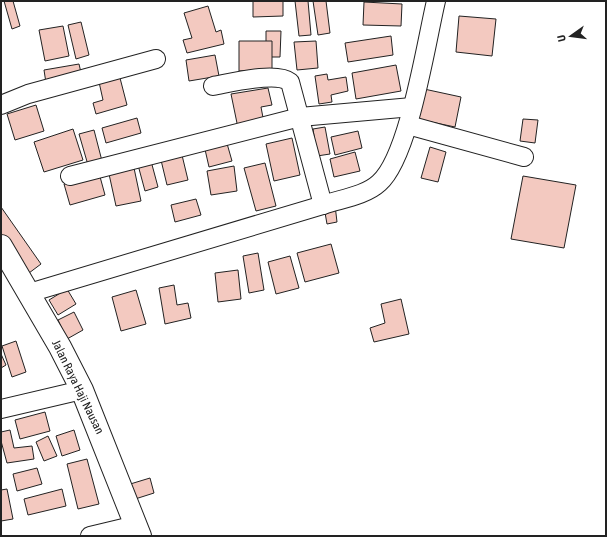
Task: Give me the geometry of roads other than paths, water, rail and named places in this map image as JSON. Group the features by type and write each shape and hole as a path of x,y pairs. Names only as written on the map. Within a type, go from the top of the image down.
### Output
{"street":[{"path":"29,293 322,205 368,190 379,184 392,167 408,125 436,1"},
{"path":"1,105 28,94 156,59"},
{"path":"213,86 254,79 271,78 288,80 292,86 322,205"},
{"path":"70,176 300,117 412,107"},
{"path":"408,125 524,157"},
{"name":"Jalan Raya Haji Nausan","path":"1,246 29,293 82,390 138,530"},
{"path":"1,409 82,390"},
{"path":"90,536 138,530"}]}
